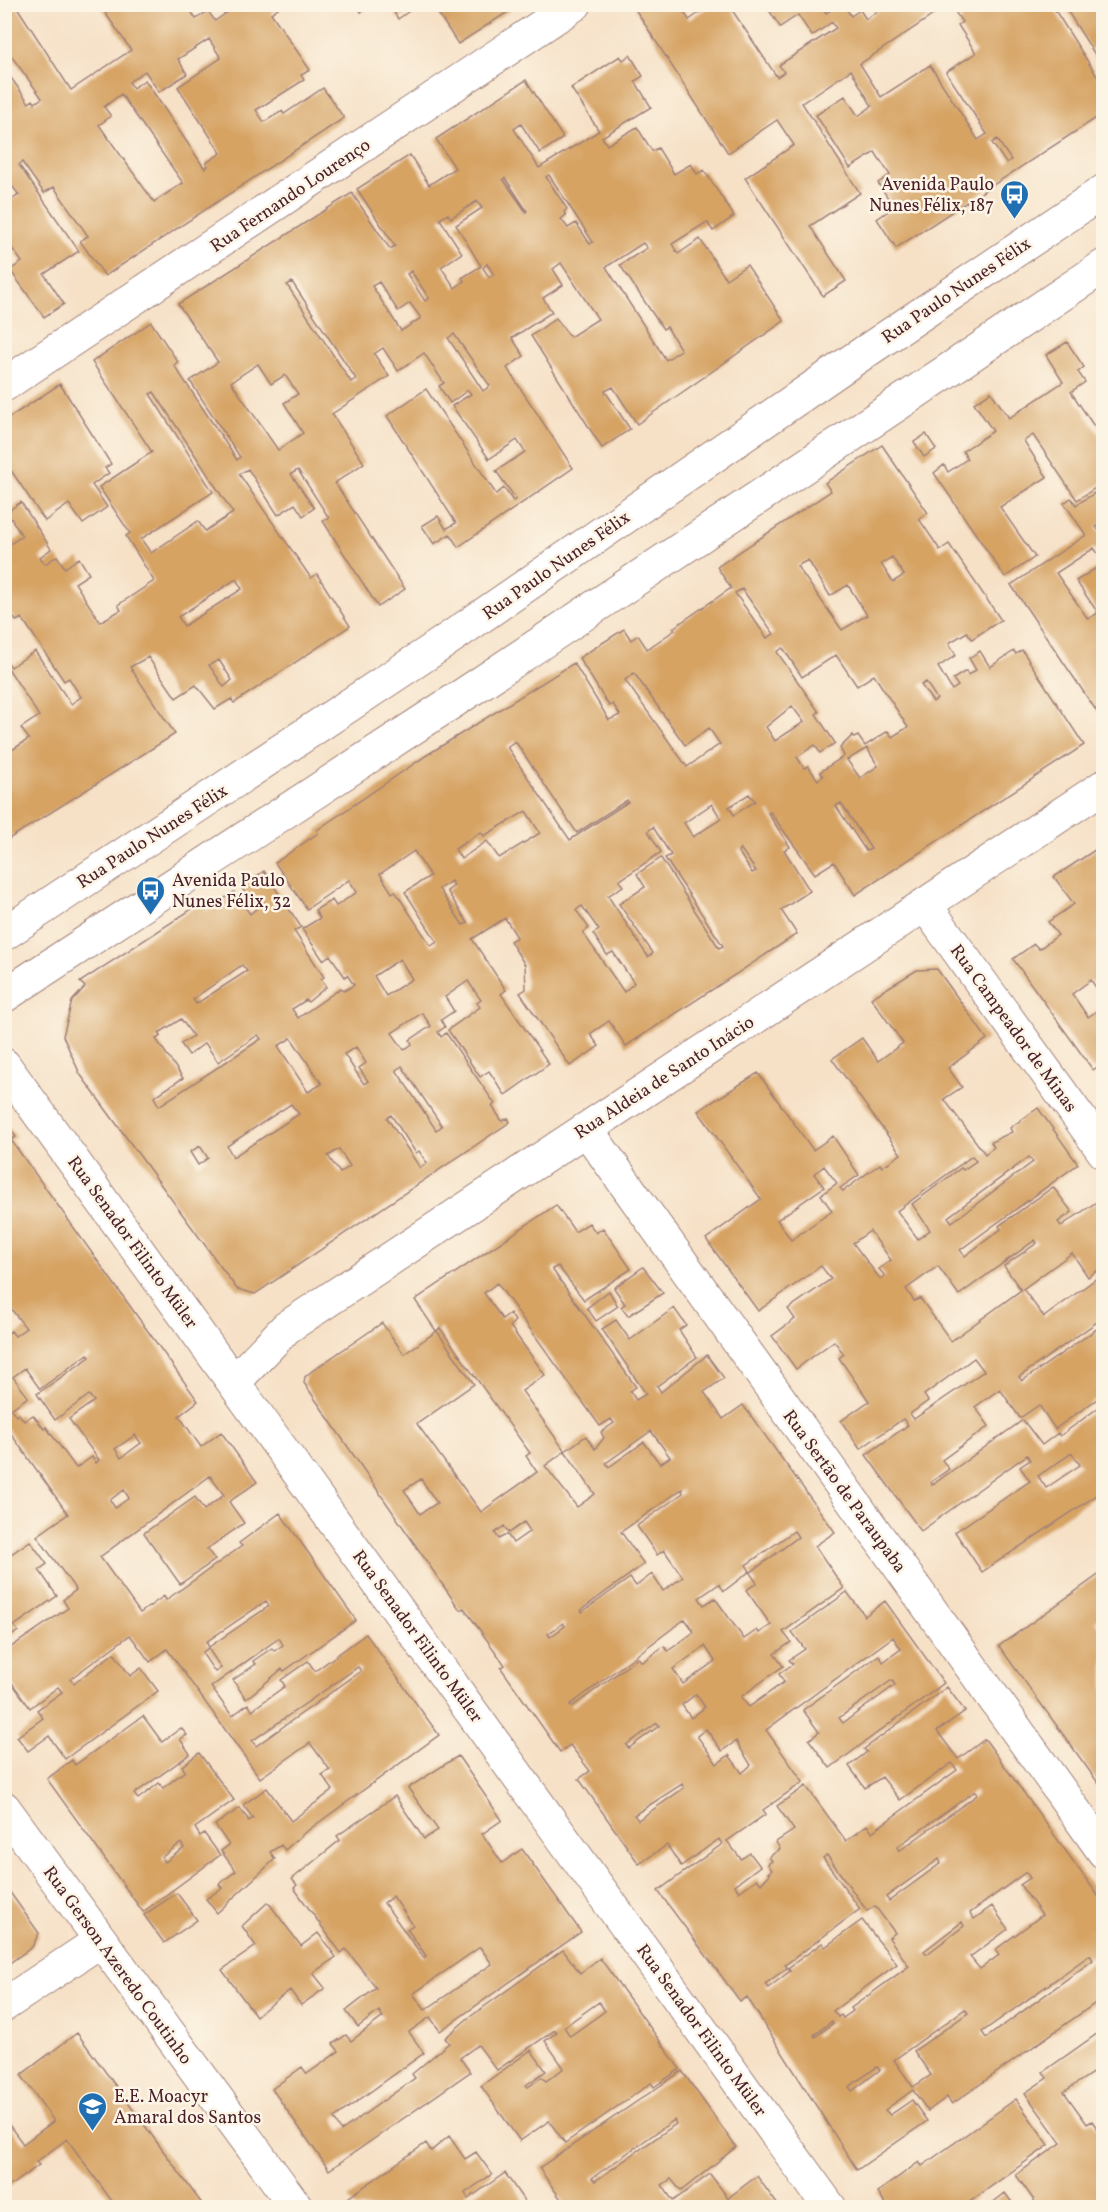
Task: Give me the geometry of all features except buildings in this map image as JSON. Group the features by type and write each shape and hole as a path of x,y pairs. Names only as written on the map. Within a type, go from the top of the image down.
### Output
{"street":[{"name":"Rua Fernando Lourenço","path":"4,385 575,4"},
{"name":"Rua Paulo Nunes Félix","path":"4,934 431,651 850,362 1104,191"},
{"path":"4,996 463,695 1104,266"},
{"name":"Rua Aldeia de Santo Inácio","path":"235,1382 286,1328 1104,786"},
{"name":"Rua Campeador de Minas","path":"925,905 1104,1152"},
{"name":"Rua Senador Filinto Müler","path":"4,1065 830,2208"},
{"name":"Rua Sertão de Paraupaba","path":"586,1129 1104,1852"},
{"name":"Rua Gerson Azeredo Coutinho","path":"4,1808 297,2208"},
{"path":"4,2005 100,1941"}],"place":[{"name":"Avenida Paulo Nunes Félix, 187","path":"1015,220"},
{"name":"Avenida Paulo Nunes Félix, 32","path":"151,916"},
{"name":"E.E. Moacyr Amaral dos Santos","path":"93,2132"}]}
